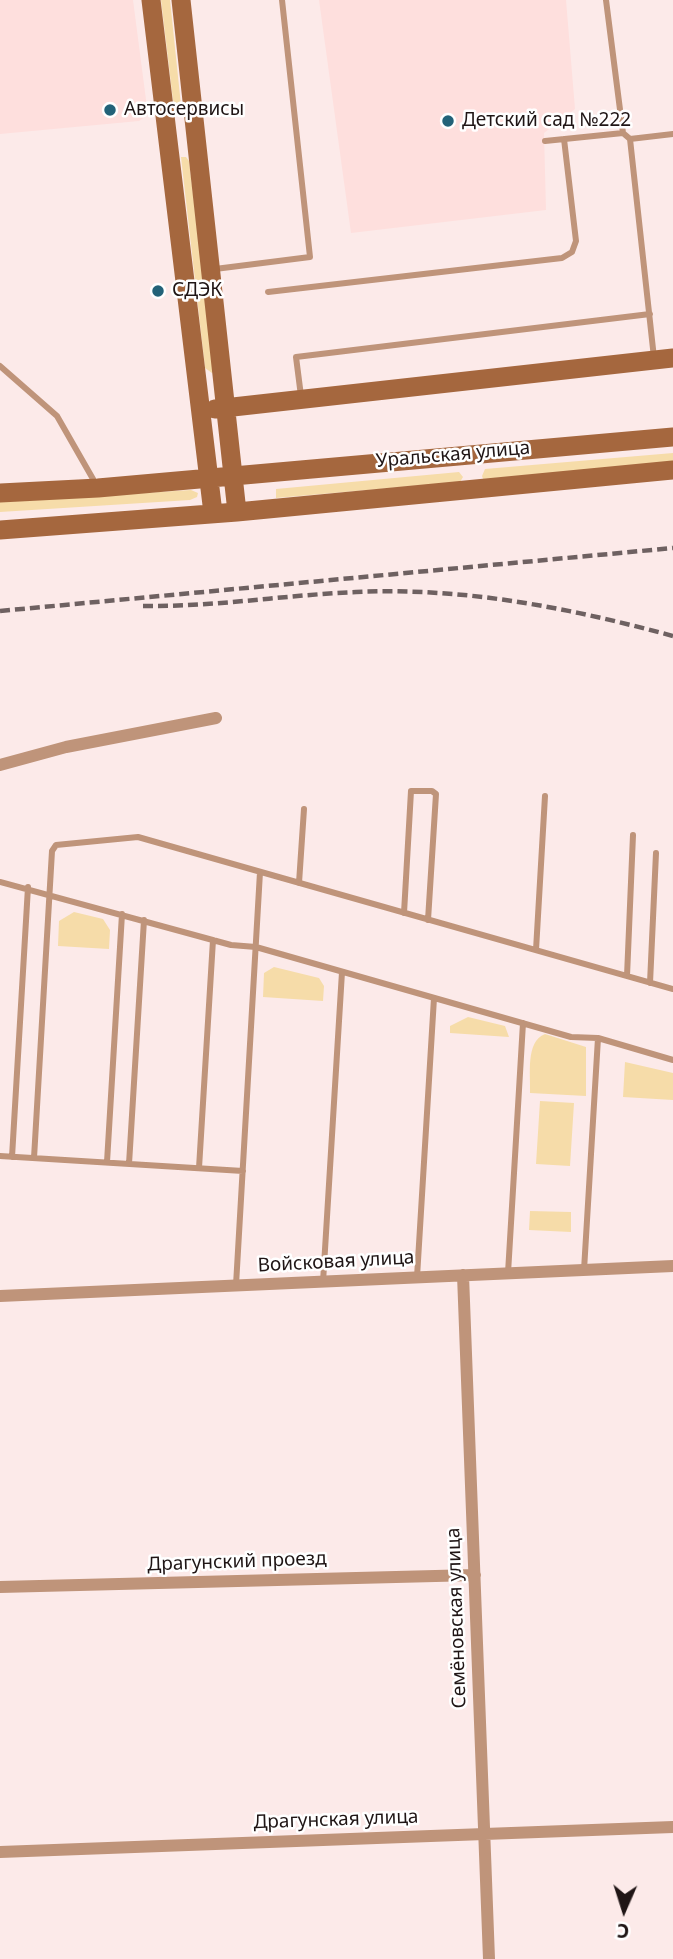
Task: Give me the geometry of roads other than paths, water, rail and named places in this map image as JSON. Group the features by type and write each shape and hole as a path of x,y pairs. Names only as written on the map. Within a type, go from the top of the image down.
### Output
{"main road":[{"path":"151,0 201,396 213,513"},
{"path":"181,0 209,270 233,415 228,429 237,512"},
{"path":"201,396 210,407 230,403 302,401 664,359"},
{"name":"Уральская улица","path":"0,493 98,488 673,437"},
{"name":"Уральская улица","path":"0,530 237,512 673,470"}],"street":[{"path":"0,765 66,747 216,718"},
{"name":"Войсковая улица","path":"0,1296 673,1266"},
{"name":"Семёновская улица","path":"463,1275 489,1959"},
{"name":"Драгунский проезд","path":"0,1587 475,1574"},
{"name":"Драгунская улица","path":"0,1852 673,1827"}],"lane":[{"path":"209,270 310,257 282,0"},
{"path":"606,0 623,133 630,139 650,314 664,359"},
{"path":"168,133 193,131"},
{"path":"545,141 623,133"},
{"path":"630,139 673,134"},
{"path":"268,292 562,258 572,252 576,241 564,139"},
{"path":"302,401 296,357 650,314"},
{"path":"0,366 57,416 98,488"},
{"path":"404,913 411,793 413,790 432,791 436,794 428,920"},
{"path":"536,950 545,796"},
{"path":"299,883 304,809"},
{"path":"627,976 633,835"},
{"path":"34,1158 52,851 56,845 126,836 673,989"},
{"path":"650,983 656,853"},
{"path":"236,1286 260,872"},
{"path":"0,881 213,940 256,947 571,1037 598,1038 673,1060"},
{"path":"12,1157 28,887"},
{"path":"107,1163 122,914"},
{"path":"129,1164 144,920"},
{"path":"200,1168 213,940"},
{"path":"323,1282 342,972"},
{"path":"417,1277 434,998"},
{"path":"508,1273 523,1023"},
{"path":"584,1270 598,1038"},
{"path":"0,1156 243,1171"}],"railway":[{"path":"0,611 673,548"},
{"path":"143,606 196,605 356,592 437,593 556,608 673,636"}],"place":[{"name":"Автосервисы","path":"110,110"},
{"name":"Детский сад №222","path":"448,121"},
{"name":"СДЭК","path":"158,291"}]}
